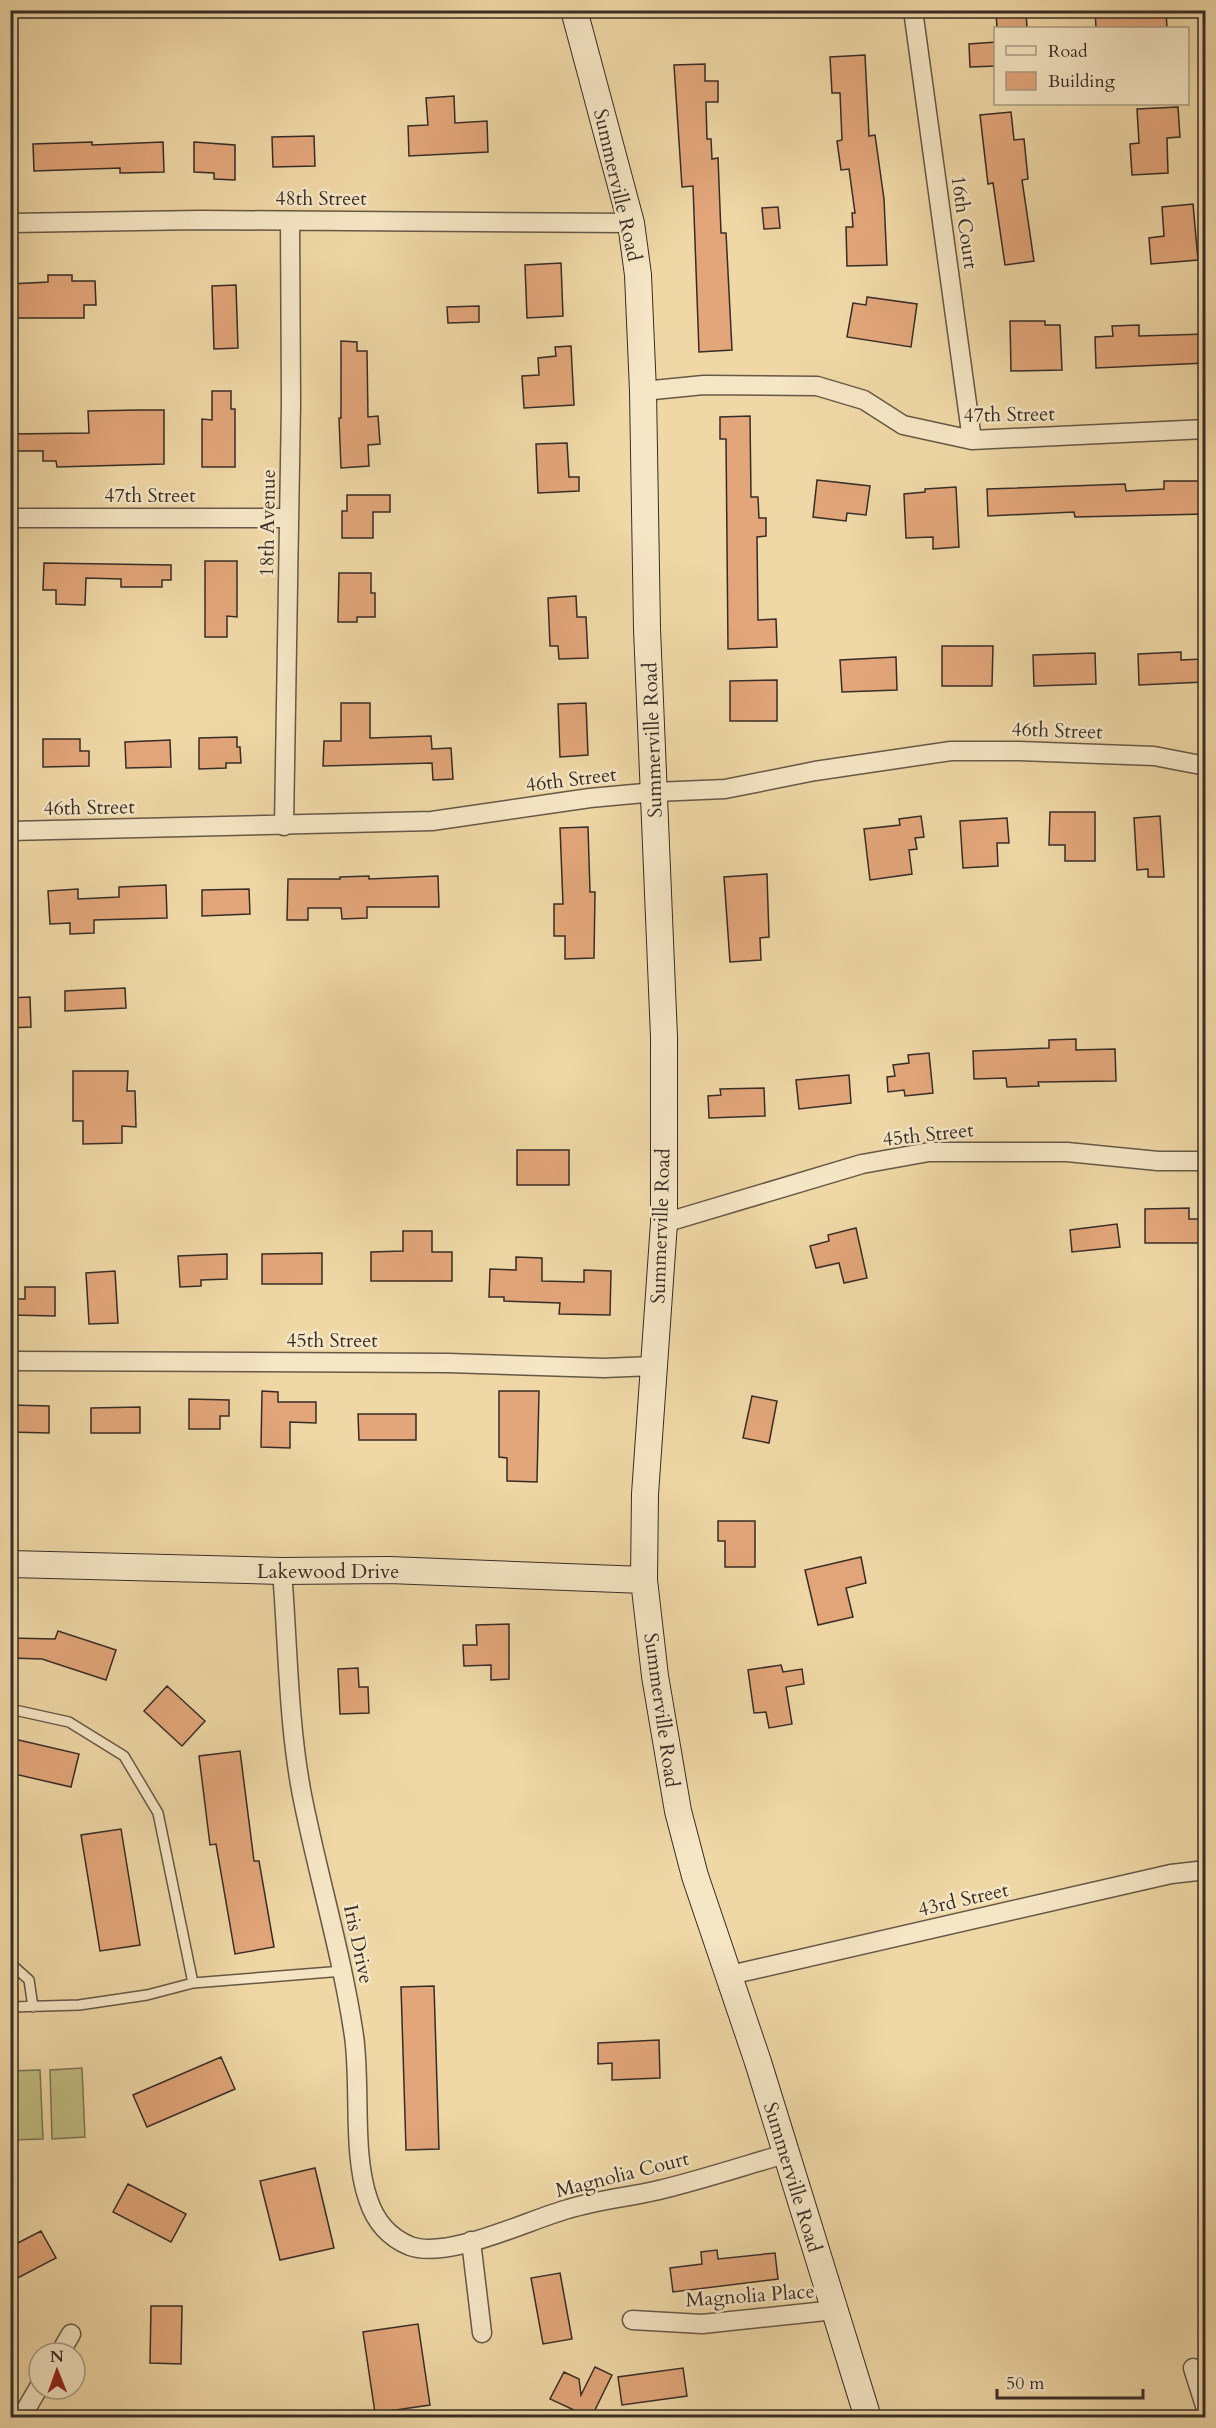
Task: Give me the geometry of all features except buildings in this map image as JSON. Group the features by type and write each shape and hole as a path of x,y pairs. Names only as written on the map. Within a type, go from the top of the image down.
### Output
{"main road":[{"name":"Summerville Road","path":"574,10 631,223 638,275 643,391 647,629 664,1037 663,1223 645,1494 644,1580 655,1676 678,1811 694,1876 730,1975 868,2418"},
{"name":"Lakewood Drive","path":"10,1564 282,1571 389,1570 644,1580"}],"street":[{"name":"16th Court","path":"913,10 972,440"},
{"name":"48th Street","path":"10,223 290,221 631,223"},
{"name":"18th Avenue","path":"285,826 290,221"},
{"name":"47th Street","path":"643,391 704,385 817,386 864,400 903,425 972,440 1206,429"},
{"name":"47th Street","path":"10,518 289,518"},
{"name":"46th Street","path":"10,831 432,821 655,792 725,789 815,771 951,751 1154,756 1206,766"},
{"name":"45th Street","path":"663,1223 862,1164 929,1152 1067,1152 1158,1161 1206,1161"},
{"name":"45th Street","path":"10,1361 436,1363 604,1368 653,1366"},
{"name":"Iris Drive","path":"282,1571 302,1793 343,1971 359,2082 362,2162 367,2196 375,2218 391,2236 412,2247 437,2250 471,2241"},
{"name":"43rd Street","path":"730,1975 1160,1877 1206,1870"},
{"name":"Magnolia Court","path":"471,2241 568,2208 659,2189 786,2154"},
{"path":"471,2241 482,2333"},
{"name":"Magnolia Place","path":"632,2320 702,2324 835,2310"},
{"path":"67,2341 71,2334"},
{"path":"1193,2368 1206,2409"},
{"path":"21,2418 31,2401"}],"lane":[{"path":"10,1709 69,1722 124,1756 158,1814 193,1983"},
{"path":"10,1963 29,1980 33,2007"},
{"path":"10,2007 79,2005 147,1995 193,1983 343,1971"}],"shaded area":[{"path":"82,2068 85,2137 52,2139 50,2070"},
{"path":"40,2070 43,2139 11,2140 11,2071"}]}
